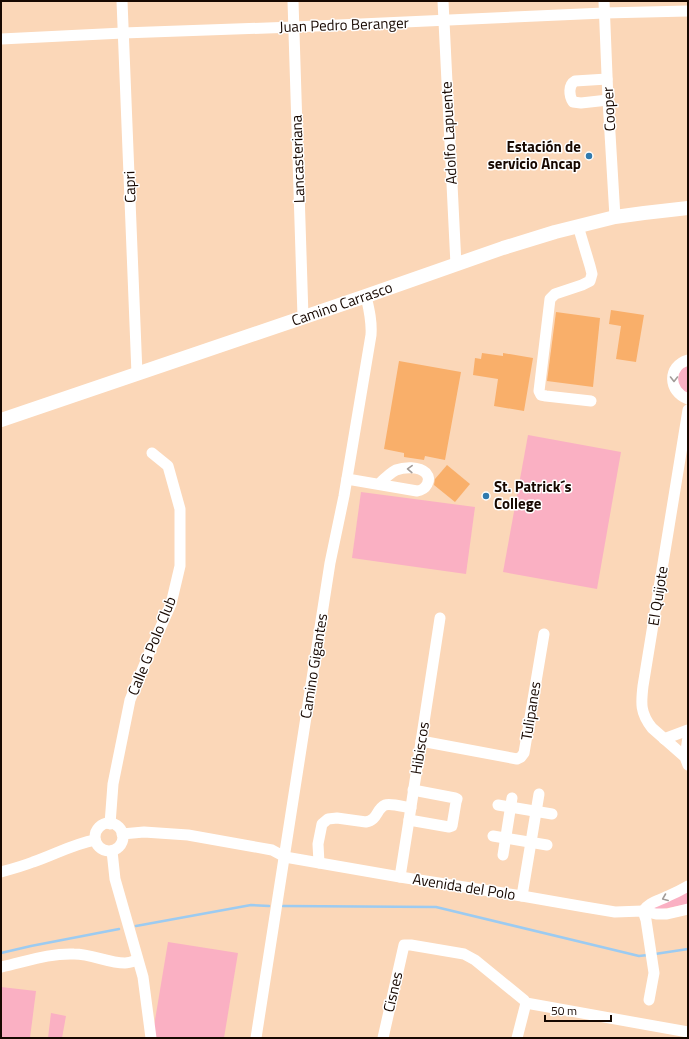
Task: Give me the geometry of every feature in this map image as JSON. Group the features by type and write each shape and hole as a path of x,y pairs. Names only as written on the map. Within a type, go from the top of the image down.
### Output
{"main road":[{"name":"Camino Carrasco","path":"1,420 503,248 615,217 688,208"}],"street":[{"name":"Capri","path":"122,1 137,374"},
{"name":"Lancasteriana","path":"293,1 303,317"},
{"name":"Adolfo Lapuente","path":"443,1 456,265"},
{"name":"Cooper","path":"604,1 615,217"},
{"name":"Juan Pedro Beranger","path":"1,39 604,13 688,11"},
{"path":"607,79 575,81 570,86 571,100 573,102 581,103 608,100"},
{"path":"578,226 592,274 590,281 582,286 555,294 550,299 539,391 541,394 546,396 591,401"},
{"name":"Camino Gigantes","path":"256,1038 330,563 347,479 371,335 371,314 366,296"},
{"path":"688,360 679,364 675,369 673,376 675,390 680,395 688,399"},
{"name":"El Quijote","path":"687,761 648,723 644,716 641,703 688,410"},
{"name":"Calle G Polo Club","path":"110,824 113,784 130,700 171,604 180,566 180,509 168,466 152,453"},
{"path":"347,479 379,484"},
{"name":"Hibiscos","path":"400,877 440,618"},
{"name":"Tulipanes","path":"421,741 517,759 521,757 524,753 544,634"},
{"path":"664,739 688,730"},
{"path":"687,761 688,736"},
{"path":"409,820 448,827 452,826 457,799 413,790"},
{"path":"522,896 539,794"},
{"path":"503,855 511,802"},
{"path":"498,805 511,802 536,811 552,814"},
{"path":"319,863 318,844 322,824 328,819 337,818 366,822 373,820 380,808 385,806 390,805 411,808"},
{"path":"106,824 118,827 122,834 122,843 119,847 112,851 99,848 95,840 98,828 106,824"},
{"name":"Avenida del Polo","path":"122,834 144,832 188,835 272,850 285,857 615,912 643,911 656,914 667,914 688,909"},
{"path":"493,836 547,845"},
{"path":"1,872 34,862 84,842 95,840"},
{"path":"112,851 115,879 143,977 151,1038"},
{"path":"649,1000 654,973 646,920 643,911 651,902 673,894 688,886"},
{"name":"Cisnes","path":"383,1038 404,945 464,954 475,960 526,1003"},
{"path":"1,967 57,954 88,955 113,962 127,963 137,960"},
{"path":"517,1038 526,1003 688,1032"}],"shaded area":[{"path":"688,365 688,395 676,383 678,372"},
{"path":"528,435 621,452 597,589 503,572"},
{"path":"361,492 475,507 466,574 352,558"},
{"path":"688,890 688,904 657,910 651,907"},
{"path":"168,942 238,953 224,1038 152,1038"},
{"path":"1,987 36,991 30,1038 1,1038"},
{"path":"51,1013 66,1016 62,1038 48,1038"}],"building":[{"path":"611,310 644,315 636,362 616,359 621,326 609,324"},
{"path":"556,312 600,318 593,387 547,381"},
{"path":"482,353 503,356 503,353 533,358 524,411 494,406 498,379 473,375 475,358 481,359"},
{"path":"399,361 461,372 445,460 425,456 424,460 404,457 404,453 384,449"},
{"path":"447,465 470,484 455,502 434,485 435,479"}],"waterway":[{"path":"136,926 251,905 269,906"},
{"path":"283,906 436,907 639,956 648,955"},
{"path":"1,953 119,929"},
{"path":"655,954 688,949"}],"place":[{"name":"Estación de servicio Ancap","path":"589,156"},
{"name":"St. Patrick´s College","path":"486,496"}]}
